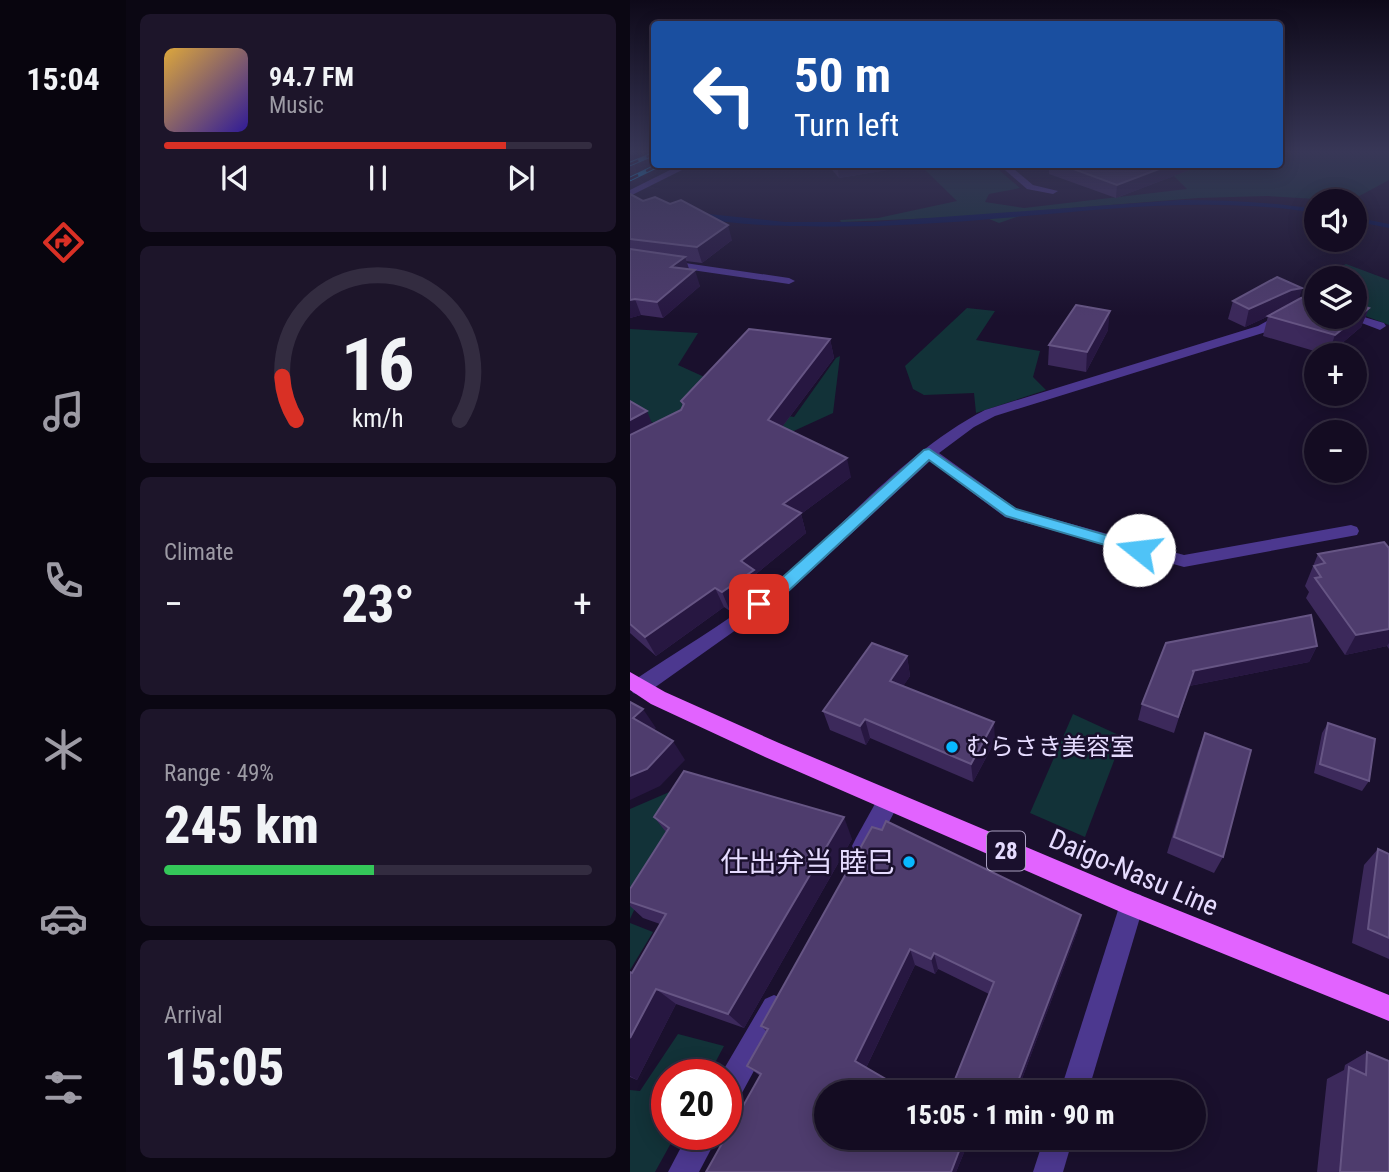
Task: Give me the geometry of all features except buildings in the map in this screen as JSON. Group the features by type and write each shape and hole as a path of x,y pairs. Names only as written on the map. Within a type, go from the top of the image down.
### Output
{"main road":[{"name":"Daigo-Nasu Line","path":"635,683 658,698 772,750 1132,904 1389,1008"}],"street":[{"path":"630,258 789,281"},
{"path":"635,683 779,590 929,453 969,424 990,413 1262,329 1292,312 1304,310"},
{"path":"1367,322 1380,326"},
{"path":"929,453 1011,513 1174,559 1200,558 1351,531"},
{"path":"855,861 889,800"},
{"path":"1078,1080 1132,904"},
{"path":"742,1065 787,984"},
{"path":"683,1172 695,1150"},
{"path":"1048,1172 1055,1150"}],"green space":[{"path":"931,207 1088,207 1034,211 999,223 982,216 840,220 878,218"},
{"path":"1367,272 1389,280 1389,325 1367,317"},
{"path":"967,308 995,311 976,340 1040,351 1033,377 1046,390 976,413 974,393 924,395 913,389 905,366"},
{"path":"630,329 698,333 678,365 711,380 674,420 659,427 630,407"},
{"path":"840,356 833,413 785,435 760,411 794,417"},
{"path":"1073,714 1123,737 1085,837 1030,813"},
{"path":"674,790 686,797 630,919 630,809"},
{"path":"630,923 653,932 630,970"},
{"path":"678,1034 724,1046 717,1059 661,1059"},
{"path":"651,1074 651,1150 667,1150 655,1172 630,1172 630,1090 640,1091"}],"waterway":[{"path":"699,215 785,224 828,225 915,223 1103,207"},
{"path":"1288,207 1304,209"},
{"path":"1367,222 1389,226"}],"place":[{"name":"むらさき美容室","path":"952,747"},
{"name":"仕出弁当 睦巳","path":"909,862"}],"route":[{"path":"759,604 779,590 929,453 1011,513 1139,550"}]}
